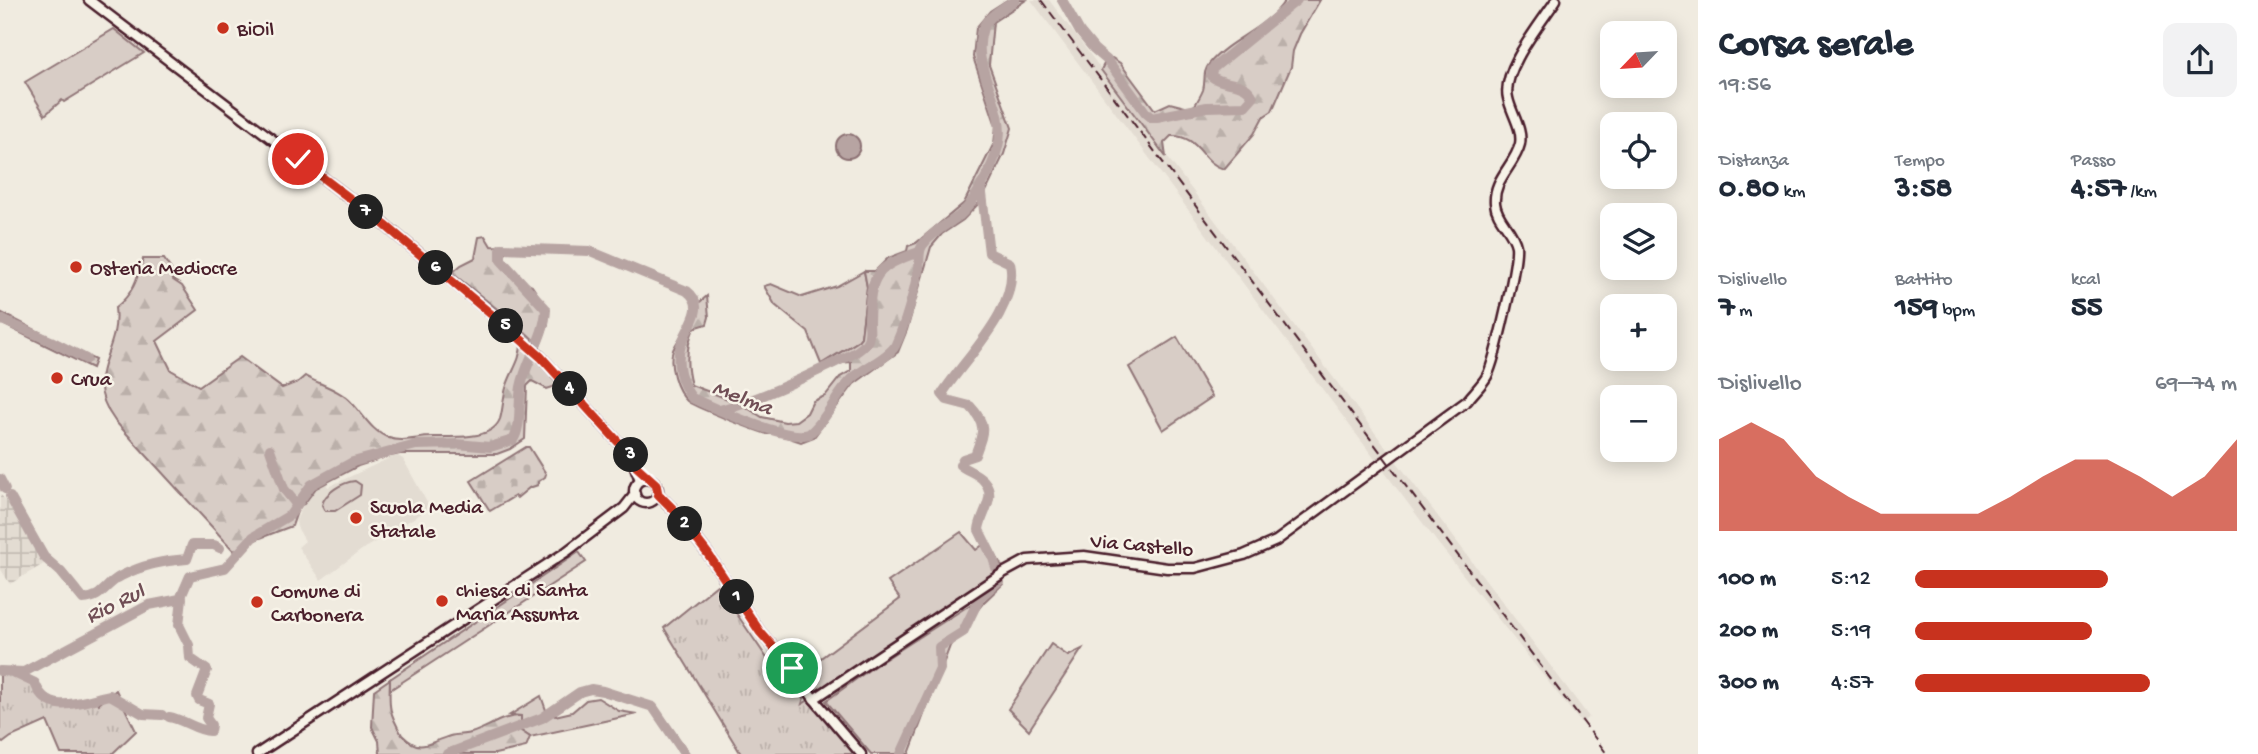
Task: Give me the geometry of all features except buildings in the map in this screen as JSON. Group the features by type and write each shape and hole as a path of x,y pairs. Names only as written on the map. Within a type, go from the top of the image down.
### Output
{"street":[{"path":"89,0 385,225 541,357 631,456 644,480 657,486 659,498 708,554 760,632 861,754"},
{"name":"Via Castello","path":"814,699 989,582 1027,560 1107,558 1175,568 1195,568 1244,555 1276,541 1466,401 1488,375 1510,292 1516,247 1496,209 1495,201 1497,187 1520,144 1520,132 1507,98 1506,86 1519,57 1556,0"},
{"path":"644,480 635,486 638,498 648,503 659,498"},
{"path":"257,754 523,581 638,498"}],"shaded area":[{"path":"1031,0 1049,0 1589,717 1581,723 1437,542"},
{"path":"848,134 856,138 860,146 856,154 848,158 840,154 836,146 840,138"},
{"name":"Scuola Media Statale","path":"396,455 403,459 430,508 363,549 321,580 298,547 305,541 296,520 308,496 325,482 328,487"},
{"path":"0,494 22,519 47,562 10,584 0,568"}],"green space":[{"path":"1007,0 1026,0 993,22 989,65 1012,128 1004,154 982,200 963,220 942,234 931,247 898,352 854,384 814,437 801,442 761,432 687,401 674,377 673,350 692,318 694,307 707,296 707,324 694,328 689,342 688,371 691,385 741,404 762,417 785,422 796,421 807,413 813,401 825,396 840,377 851,371 851,362 840,363 830,359 861,337 867,287 864,271 875,271 888,258 907,251 908,246 916,243 964,203 994,143 996,126 973,57 976,28 990,11"},
{"path":"1285,0 1320,0 1300,34 1293,51 1291,67 1272,111 1263,117 1254,134 1224,169 1216,166 1194,144 1181,137 1171,136 1164,143 1166,157 1101,70 1104,64 1112,58 1120,63 1155,110 1170,103 1189,108 1195,105 1202,92 1209,64 1227,47 1268,19"},
{"path":"114,29 144,53 64,102 62,100 45,115 25,82"},
{"path":"485,236 491,246 509,247 504,257 520,280 532,286 538,295 548,324 540,346 452,273 475,258 479,237"},
{"path":"143,259 164,259 172,271 173,280 182,286 198,310 157,341 171,370 199,386 240,357 282,388 305,376 335,391 351,402 377,431 399,440 479,435 495,426 500,419 506,388 518,361 521,343 562,384 547,389 532,381 527,386 525,439 510,449 497,454 400,454 358,466 316,488 304,504 299,506 292,526 234,551 115,421 105,404 101,376 113,338 115,308 134,286"},
{"path":"864,271 867,287 861,337 821,364 808,332 775,305 764,286 771,284 802,297 837,286"},
{"path":"0,312 95,360 92,368 0,323"},
{"path":"1177,337 1212,397 1163,430 1129,367"},
{"path":"529,447 546,474 545,477 538,485 529,488 517,498 515,496 490,511 471,481"},
{"path":"355,481 361,485 360,495 335,511 325,511 322,505 330,492"},
{"path":"961,532 976,550 988,541 1005,572 821,695 802,672 900,599 888,582"},
{"path":"579,552 586,562 390,690 390,679"},
{"path":"1004,583 984,602 950,646 909,754 871,754 826,701 873,667"},
{"path":"717,585 773,667 785,671 800,686 804,698 802,704 809,700 856,754 741,754 664,628"},
{"path":"1051,644 1068,656 1082,649 1029,730 1008,709"},
{"path":"6,671 35,683 46,700 53,703 68,704 96,698 99,704 116,690 136,731 112,754 61,754 47,721 3,743 0,741 0,672"},
{"path":"390,679 390,702 394,720 402,735 414,744 419,746 450,736 471,733 502,720 521,716 521,731 530,737 526,747 495,754 380,754 379,741 372,727 374,690"},
{"path":"541,696 546,710 555,716 572,712 586,700 598,698 619,711 637,714 530,737 521,731 521,716 510,715"}],"waterway":[{"name":"Melma","path":"0,671 24,672 149,605 180,599 190,576 225,568 253,537 290,515 311,485 353,462 416,445 457,444 490,447 513,440 518,428 523,377 542,329 546,309 501,260 501,248 590,251 687,291 693,297 696,310 681,345 679,366 682,380 692,398 768,429 798,435 809,434 852,379 893,349 910,306 922,246 934,233 965,210 987,174 996,155 1000,132 998,116 984,73 980,43 983,28 989,20 1015,0"},
{"name":"Melma","path":"1062,0 1080,32 1108,61 1152,118 1207,107 1245,106 1253,97 1249,91 1239,85 1216,79 1211,76 1212,69 1297,0"},
{"path":"901,754 940,669 939,647 963,632 980,597 1000,580 979,530 989,499 988,487 979,476 960,465 963,459 975,455 982,435 982,424 970,406 947,400 942,394 999,315 1011,280 1010,263 989,253 981,185"},
{"path":"720,410 778,389 860,349 869,338 871,293 878,275 884,268 919,252"},
{"path":"0,319 86,359"},
{"path":"270,449 284,489 297,505"},
{"path":"0,479 5,489"},
{"name":"Rio Rul","path":"10,497 44,557 61,572 83,599 99,594 121,576 137,569 161,562 187,559 192,545 214,545 220,548"},
{"path":"169,717 210,731 211,725 206,718 209,704 199,700 197,696 207,670 190,658 189,645 179,625 182,598"},
{"path":"14,673 35,683 41,694 57,704 77,703 110,695 143,714 162,715"},
{"path":"447,754 542,718 580,692 591,689 653,707 685,754"}],"railway":[{"path":"1041,0 1607,754"}],"place":[{"name":"BiOil","path":"223,28"},
{"name":"Osteria Mediocre","path":"76,267"},
{"name":"Crua","path":"57,378"},
{"name":"Scuola Media Statale","path":"356,518"},
{"name":"chiesa di Santa Maria Assunta","path":"442,601"},
{"name":"Comune di Carbonera","path":"257,602"}],"route":[{"path":"298,159 385,225 541,357 631,456 637,467 656,484 658,494 675,511 708,554 760,632 792,668"}]}
